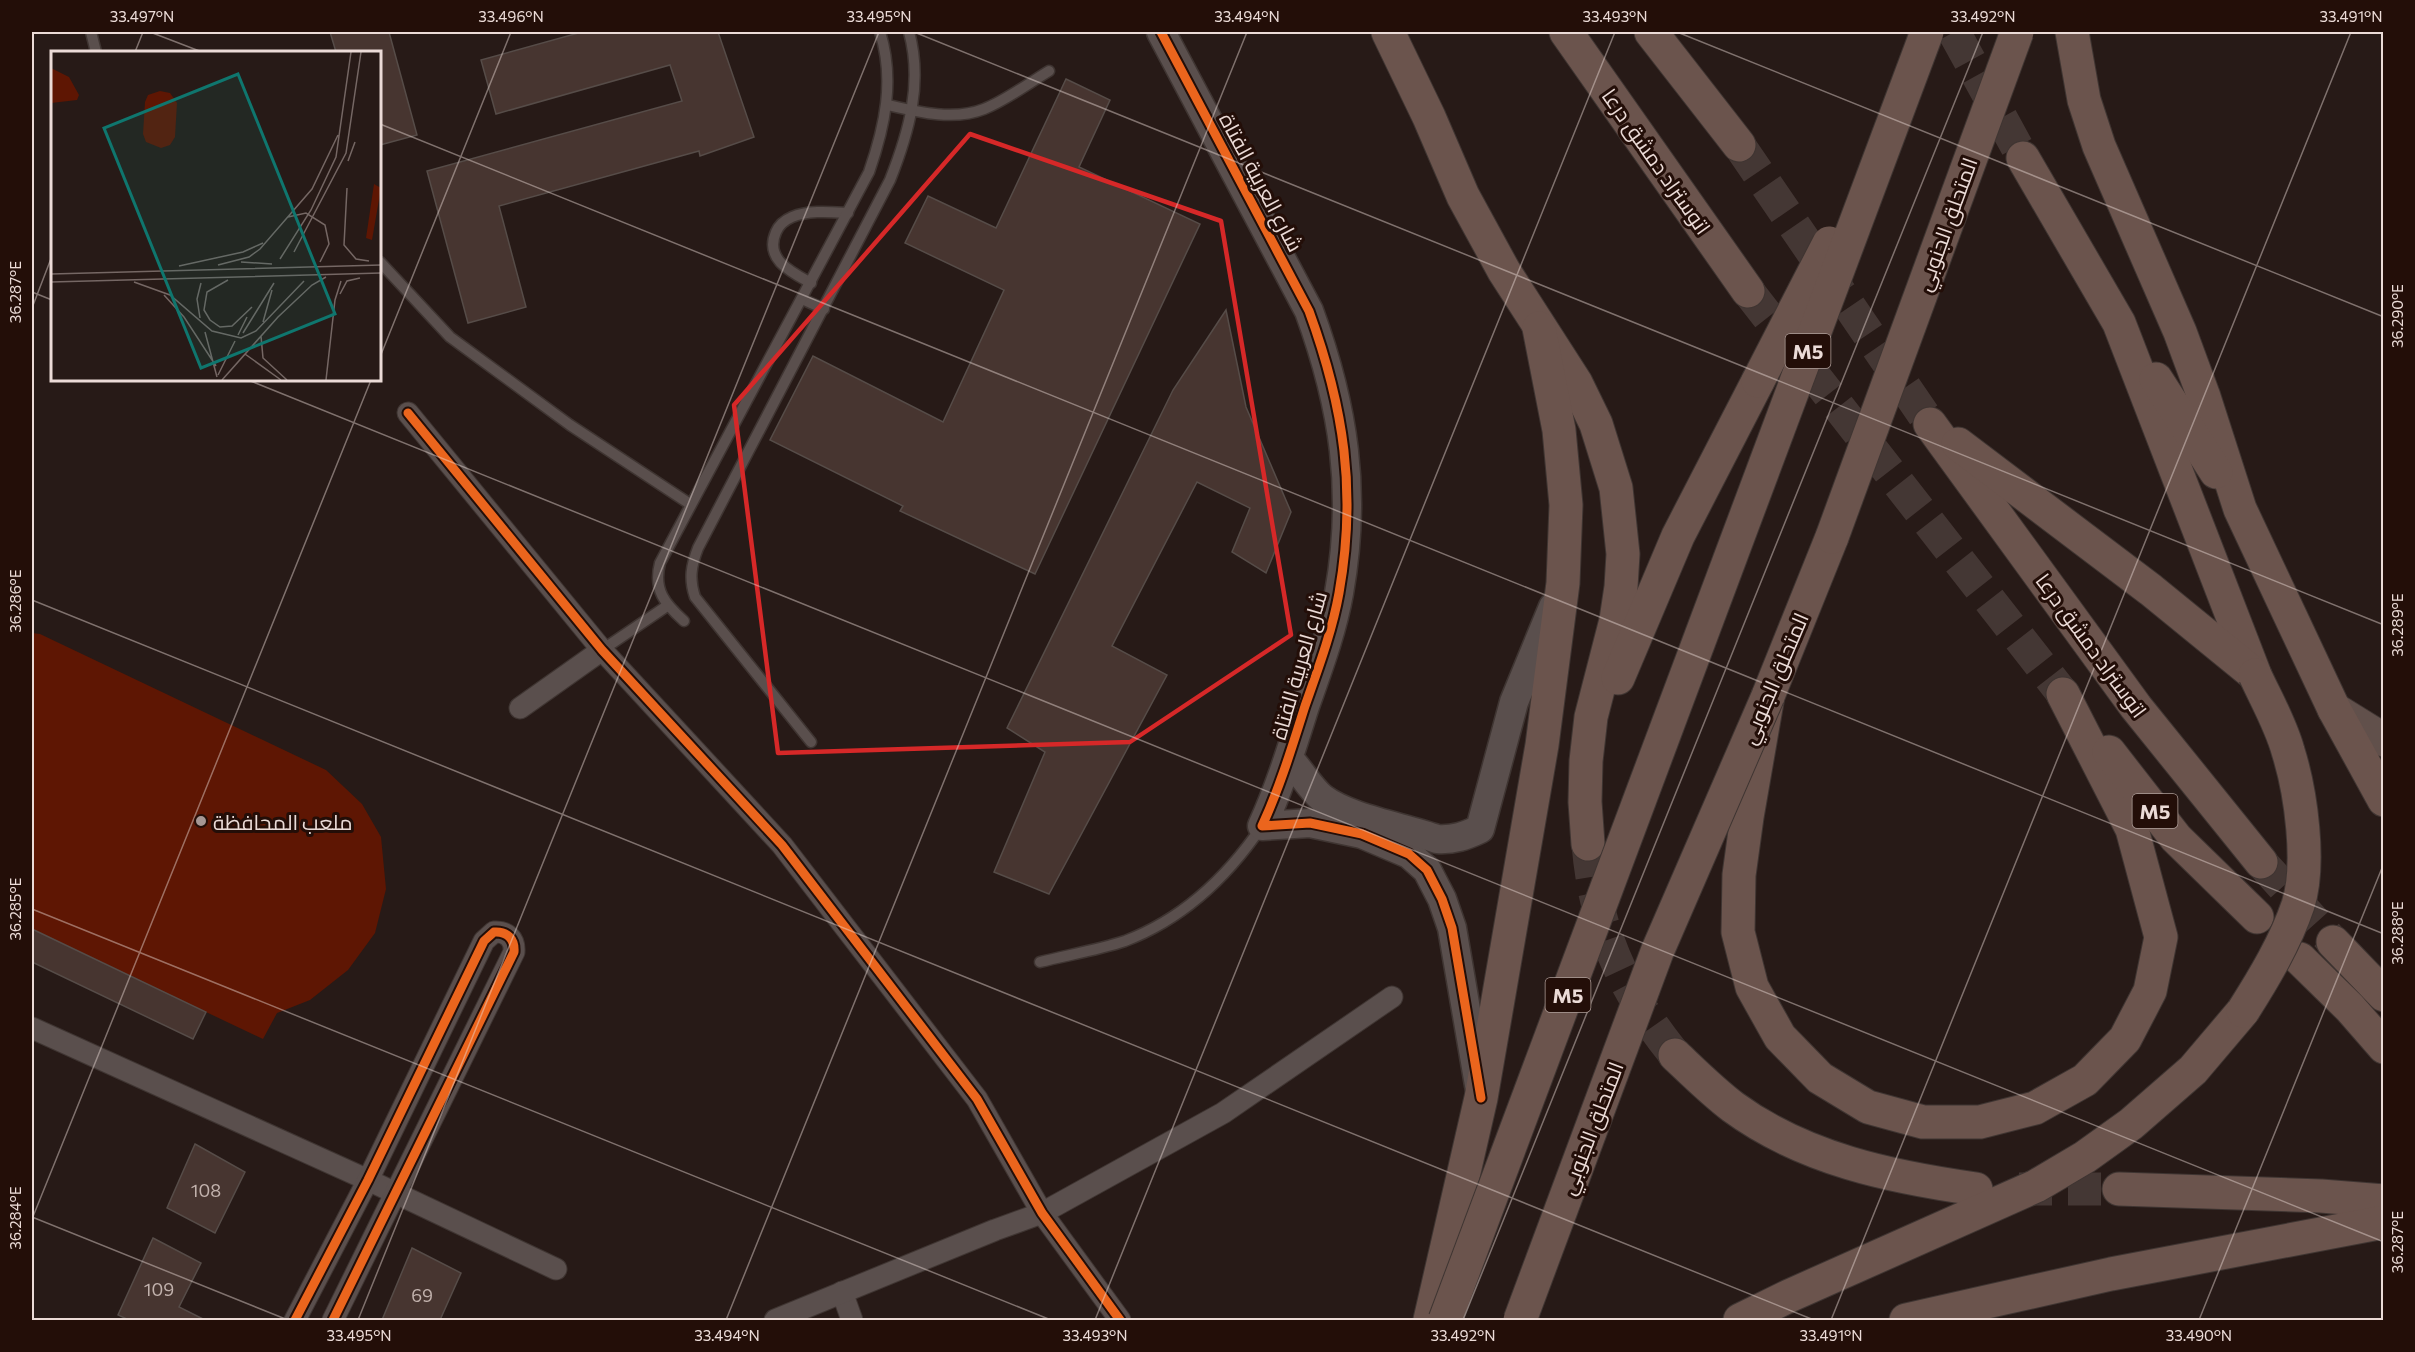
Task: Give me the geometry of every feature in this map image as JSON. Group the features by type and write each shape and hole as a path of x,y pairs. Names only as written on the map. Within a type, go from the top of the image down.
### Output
{"highway":[{"path":"1388,32 1429,117 1463,196 1504,271 1576,383 1596,424 1613,477 1621,520 1623,554 1621,587 1616,620 1591,717 1586,761 1588,844"},
{"path":"1409,32 1409,55 1429,117"},
{"name":"اتوستراد دمشق درعا","path":"1566,32 1748,291"},
{"path":"1651,32 1739,145"},
{"name":"M5","path":"1445,1320 1927,32"},
{"name":"المتحلق الجنوبي","path":"1520,1320 1657,952 1768,696 1832,537 2017,32"},
{"path":"2072,32 2084,100 2099,146 2180,332 2204,397 2240,509 2334,709 2384,800"},
{"path":"1586,761 1610,697 1678,536 1844,213 1887,136"},
{"path":"2023,158 2119,323 2240,509"},
{"path":"1740,1320 2036,1186 2085,1157 2131,1124 2193,1070 2243,1011 2272,964 2298,904 2304,861 2298,791 2288,749 2255,675 2119,323"},
{"path":"1430,1320 1481,1098 1542,745 1563,583 1566,505 1560,441 1539,328"},
{"name":"اتوستراد دمشق درعا","path":"2255,675 2151,590 1930,424 2136,707 2260,862"},
{"name":"M5","path":"1768,696 1739,875 1738,932 1752,987 1780,1037 1820,1078 1868,1107 1923,1122 1980,1122 2035,1108 2085,1080 2125,1039 2150,991 2161,936 2132,829 2063,694 2176,838 2257,917"},
{"path":"2333,942 2384,995"},
{"path":"2300,959 2350,1008 2384,1047"},
{"path":"1675,1055 1703,1083 1734,1107 1767,1129 1803,1147 1888,1174 1976,1189"},
{"path":"2119,1189 2321,1196 2384,1201"},
{"path":"1914,1319 2111,1274 2384,1222"}],"main road":[{"path":"2334,709 2384,740"}],"street":[{"name":"شارع العربية الفتاة","path":"1161,32 1309,311 1325,357 1337,403 1345,451 1347,489 1345,546 1339,594 1327,641 1289,759 1262,826 1310,823 1365,826 1449,840 1480,829 1514,702 1563,583"},
{"path":"408,413 602,650 782,845 977,1099 1042,1213 1120,1320"},
{"path":"520,708 602,650"},
{"name":"شارع العربية الفتاة","path":"1289,759 1315,792 1409,854 1427,870 1442,899 1458,958 1481,1098"},
{"path":"295,1320 368,1180 484,941 494,932 507,934 512,939 514,952 333,1320"},
{"path":"775,1320 994,1230 1042,1213 1223,1113 1392,997"},
{"path":"32,1028 368,1180 556,1269"},
{"path":"842,1292 852,1320"}],"lane":[{"path":"90,32 96,51"},
{"path":"684,621 667,606 663,598 659,569 690,504 869,172 882,136 888,105 887,72 880,32"},
{"path":"811,742 695,597 691,584 691,565 890,180 904,144 913,111 914,74 909,32"},
{"path":"888,105 913,111 961,114 985,109 1049,71"},
{"path":"811,283 788,271 777,260 773,244 778,228 784,221 802,214 848,213"},
{"path":"381,263 450,337 570,425 690,504"},
{"path":"802,298 824,309"},
{"path":"602,650 667,606"},
{"path":"1040,962 1125,941 1177,913 1222,876 1262,826"}],"highlighted area":[{"path":"970,134 1221,221 1291,635 1130,742 778,753 734,405"}],"shaded area":[{"name":"ملعب المحافظة","path":"32,633 40,634 326,770 362,804 381,837 386,889 375,933 348,970 310,1000 277,1013 263,1039 206,1012 193,1039 32,962"}],"building":[{"path":"330,32 389,32 417,135 381,145 381,51 336,51"},
{"path":"582,32 718,32 754,137 700,156 699,151 499,206 526,307 468,323 427,171 682,101 670,65 496,114 481,60"},
{"path":"1066,79 1110,100 1079,167 1200,224 1035,574 900,511 903,506 770,440 813,356 943,422 1004,290 905,243 928,196 996,228"},
{"path":"1226,310 1246,407 1291,512 1266,573 1232,552 1250,508 1197,482 1112,646 1167,675 1049,894 994,872 1045,752 1007,728 1173,390"},
{"path":"32,929 206,1012 193,1039 32,962"},
{"path":"195,1144 245,1172 215,1233 167,1208"},
{"path":"153,1238 201,1263 179,1307 205,1320 129,1320 118,1315"},
{"path":"412,1248 461,1273 440,1320 382,1320"}],"tunnel":[{"path":"1954,32 2023,158"},
{"path":"1739,145 1930,424"},
{"path":"1748,291 2063,694"},
{"path":"1588,844 1597,903 1614,956 1640,1006 1675,1055"},
{"path":"2261,862 2333,942"},
{"path":"2019,1189 2119,1189"}],"cycle path":[{"path":"1161,32 1309,311 1331,381 1344,450 1347,520 1339,593 1333,622 1285,767 1262,826 1310,823 1362,834 1409,854 1427,870 1442,899 1452,928 1481,1098"},
{"path":"408,413 602,650 782,845 977,1099 1042,1213 1120,1320"},
{"path":"295,1320 368,1180 484,941 494,932 506,934 512,940 514,952 333,1320"}],"place":[{"name":"ملعب المحافظة","path":"201,821"}]}
